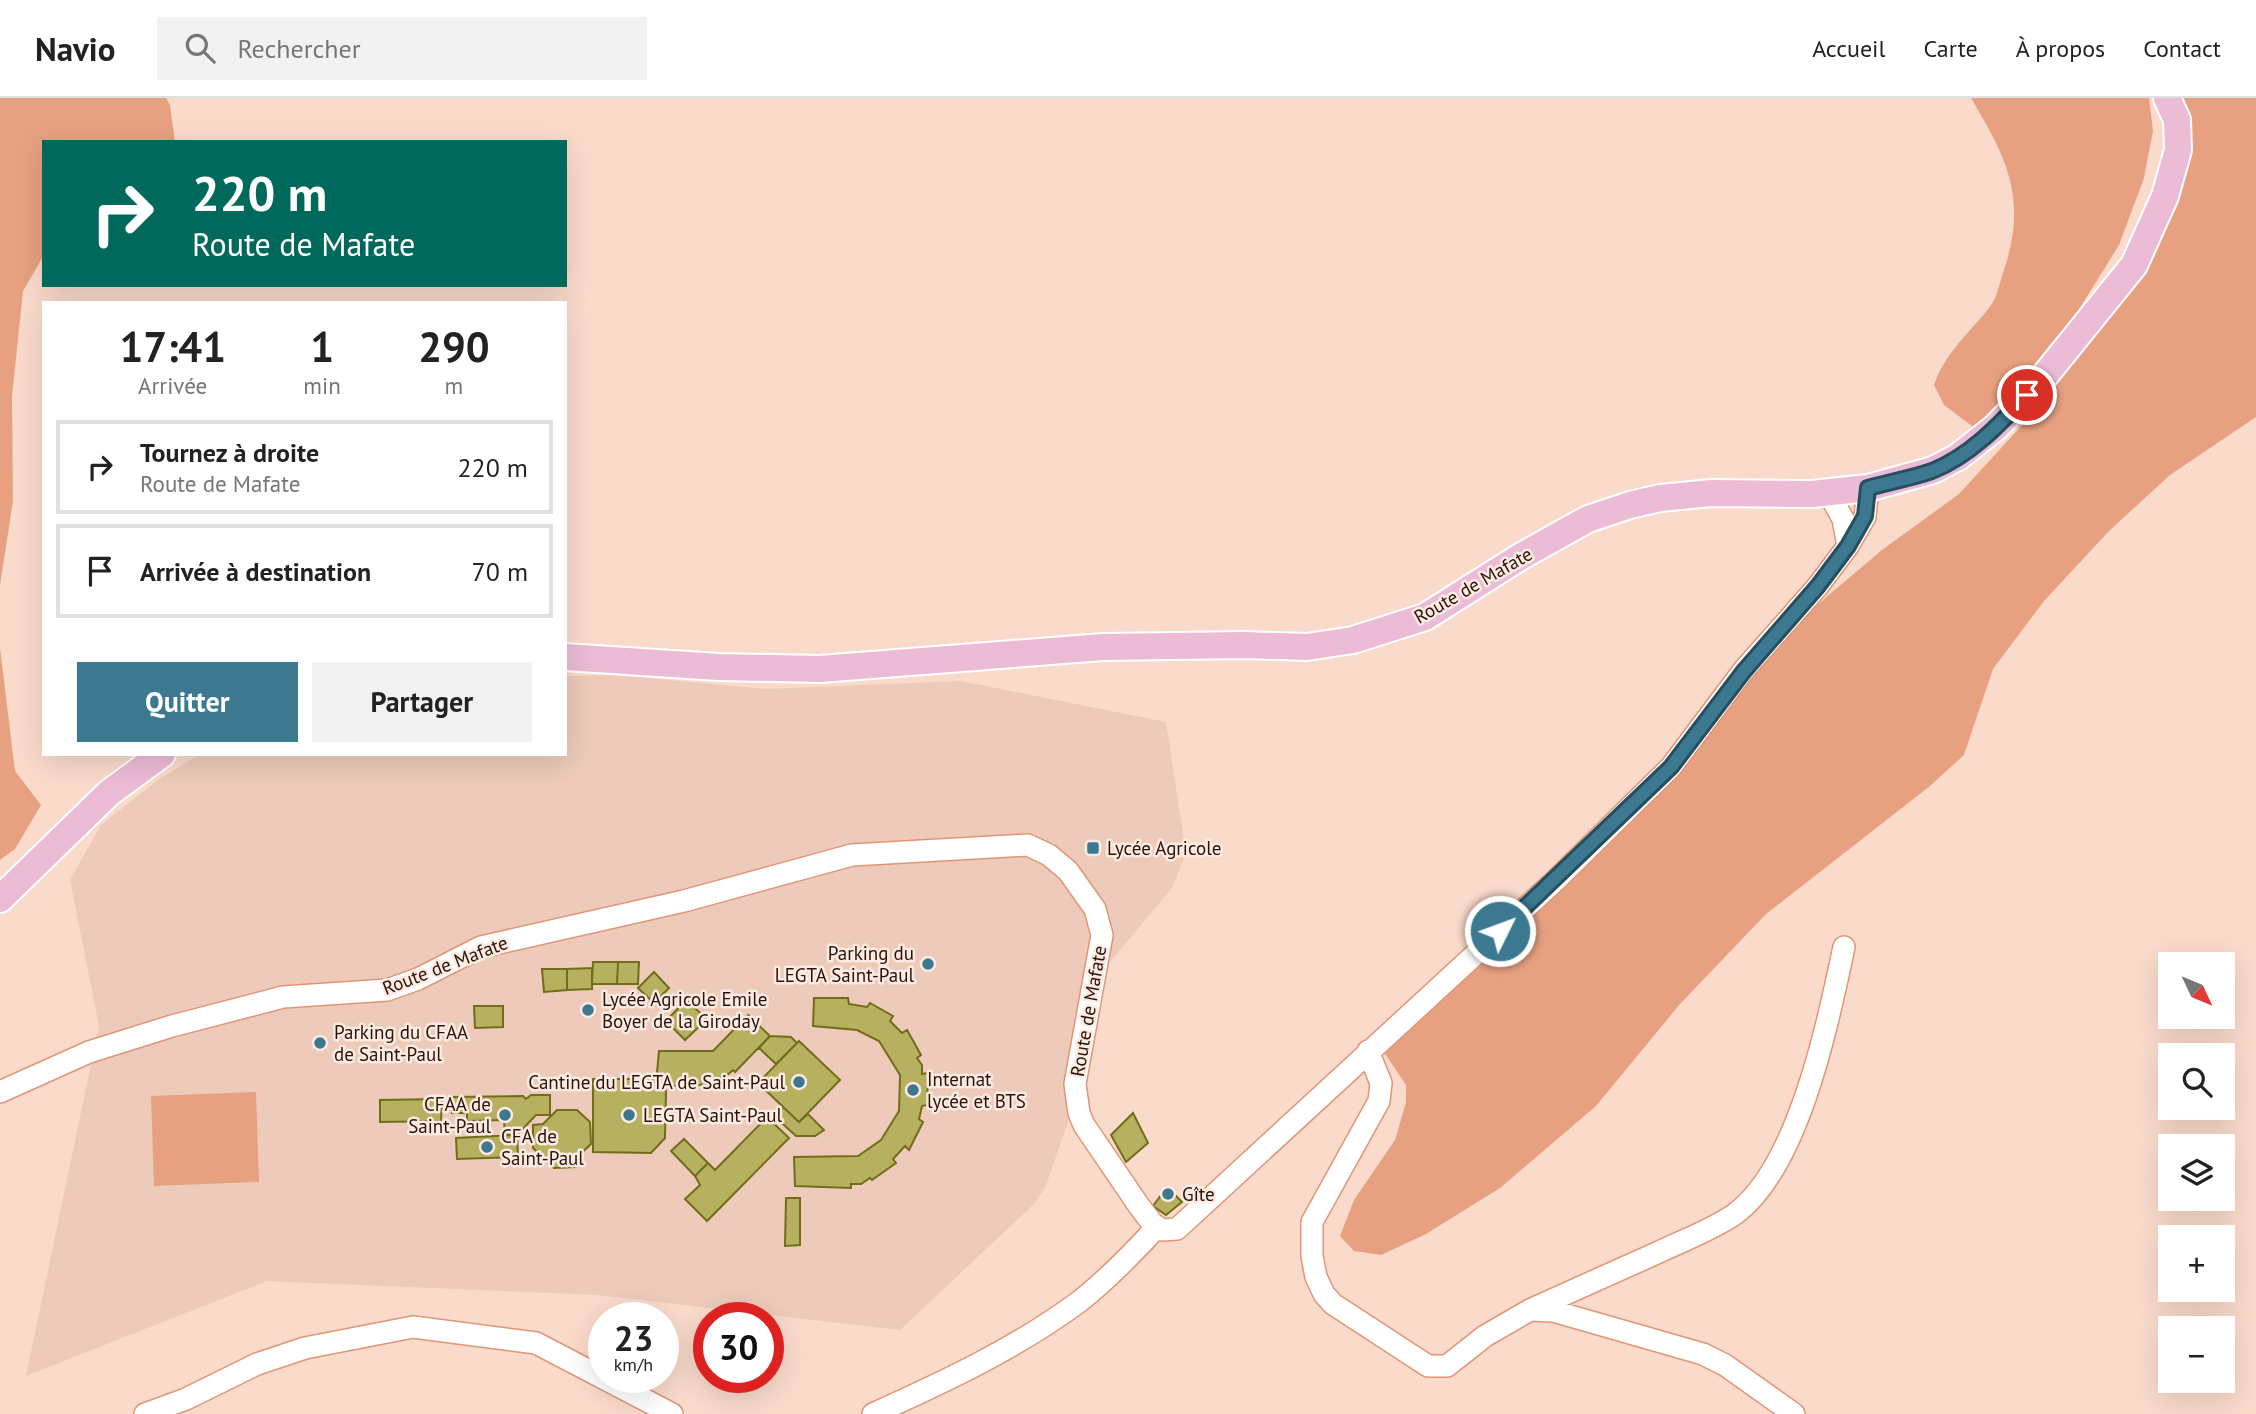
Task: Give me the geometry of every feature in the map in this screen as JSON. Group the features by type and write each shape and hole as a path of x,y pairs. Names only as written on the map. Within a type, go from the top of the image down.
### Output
{"main road":[{"name":"Route de Mafate","path":"567,657 719,667 820,669 1102,648 1244,645 1307,647 1353,640 1425,617 1588,519 1630,505 1712,493 1828,492 1868,488 1933,470 1958,457 1996,428 2042,379 2134,265 2165,196 2179,134 2177,120 2167,98"},
{"path":"0,899 109,793 159,756"}],"street":[{"path":"873,1414 948,1380 1060,1316 1121,1265 1157,1227 1168,1230 1184,1224 1557,879 1671,767 1744,671 1818,586 1848,546 1865,516 1868,488"},
{"path":"1828,492 1843,519 1848,546"},
{"name":"Route de Mafate","path":"0,1092 89,1052 172,1026 283,998 387,990 418,979 481,947 684,901 852,855 1028,845 1049,855 1069,871 1095,909 1102,935 1074,1084 1079,1113 1139,1206 1157,1227"},
{"path":"1368,1051 1381,1083 1379,1101 1312,1222 1312,1256 1316,1277 1324,1294 1345,1313 1428,1366 1447,1366 1485,1336 1530,1310 1708,1229 1737,1213 1781,1156 1801,1112 1831,1007 1844,947"},
{"path":"1530,1310 1553,1311 1703,1354 1735,1371 1794,1414"},
{"path":"145,1414 186,1399 257,1364 304,1348 413,1327 536,1343 672,1414"}],"shaded area":[{"path":"0,98 166,98 170,105 175,140 42,140 42,258 23,291 12,396 13,501 0,585"},
{"path":"1971,98 2149,98 2153,131 2144,178 2119,245 2078,311 1980,432 1944,405 1934,385 1951,353 1994,300 2014,224 2014,202 2004,161"},
{"path":"2176,98 2256,98 2256,417 2170,475 2109,531 2044,601 1993,669 1964,755 1930,786 1766,914 1680,1004 1596,1106 1500,1188 1426,1234 1381,1255 1354,1251 1340,1236 1354,1200 1395,1140 1406,1102 1406,1085 1382,1049 1735,690 1798,621 1882,550 1959,494 2035,411 2110,296 2162,188"},
{"path":"0,648 15,771 41,805 15,849 0,860"},
{"name":"Lycée Agricole Emile Boyer de la Giroday","path":"614,675 766,689 961,681 1166,722 1186,853 1172,888 1083,994 1069,1119 1045,1188 1034,1204 900,1330 784,1317 784,1302 693,1302 693,1306 679,1304 679,1302 597,1295 267,1281 26,1376 99,1026 70,880 101,825 158,780 197,756 567,756 567,676"},
{"path":"256,1092 259,1182 154,1186 151,1096"}],"building":[{"path":"593,962 618,962 617,984 592,984"},
{"path":"618,962 639,962 638,984 617,984"},
{"path":"592,968 592,989 567,990 567,969"},
{"path":"542,969 567,969 567,990 544,992"},
{"path":"654,972 669,988 654,1003 638,988"},
{"name":"Internat lycée et BTS","path":"814,998 848,998 849,1004 867,1007 870,1003 893,1016 890,1021 902,1033 907,1030 921,1055 917,1058 922,1065 922,1074 928,1073 927,1105 922,1106 919,1119 923,1122 909,1150 905,1146 893,1159 896,1163 872,1180 870,1178 861,1184 851,1184 851,1188 795,1186 794,1157 858,1156 881,1140 899,1111 900,1075 879,1041 857,1030 813,1026"},
{"path":"686,1000 707,1019 685,1040 666,1021"},
{"path":"474,1006 503,1006 503,1027 475,1028"},
{"name":"LEGTA Saint-Paul","path":"748,1015 770,1036 735,1072 733,1070 725,1077 716,1078 716,1084 672,1086 657,1072 659,1051 713,1051"},
{"path":"770,1036 791,1037 797,1043 776,1064 759,1048"},
{"name":"Cantine du LEGTA de Saint-Paul","path":"799,1041 840,1080 799,1122 758,1083"},
{"name":"LEGTA Saint-Paul","path":"593,1079 651,1079 666,1091 665,1138 651,1153 593,1152"},
{"name":"CFAA de Saint-Paul","path":"531,1095 550,1095 550,1115 536,1115 517,1135 505,1135 504,1120 467,1121 467,1113 452,1113 452,1097 523,1096 526,1099"},
{"path":"442,1099 441,1121 380,1122 380,1100"},
{"path":"783,1107 799,1122 808,1114 824,1130 815,1136 796,1136 774,1116"},
{"path":"557,1110 577,1110 590,1122 591,1144 577,1157 576,1167 554,1168 533,1148 533,1125 543,1124"},
{"name":"Gîte","path":"1133,1113 1148,1143 1126,1162 1111,1135"},
{"name":"LEGTA Saint-Paul","path":"767,1117 789,1138 707,1221 685,1199 700,1185 695,1176 708,1163 715,1170"},
{"name":"CFA de Saint-Paul","path":"517,1135 518,1157 457,1159 456,1138"},
{"path":"684,1139 708,1163 695,1176 671,1151"},
{"name":"Gîte","path":"1167,1187 1182,1202 1166,1215 1153,1206"},
{"path":"786,1198 800,1198 800,1245 785,1246"}],"place":[{"name":"Lycée Agricole","path":"1093,848"},
{"name":"Parking du LEGTA Saint-Paul","path":"928,964"},
{"name":"Lycée Agricole Emile Boyer de la Giroday","path":"588,1010"},
{"name":"Parking du CFAA de Saint-Paul","path":"320,1043"},
{"name":"Cantine du LEGTA de Saint-Paul","path":"799,1082"},
{"name":"Internat lycée et BTS","path":"913,1090"},
{"name":"CFAA de Saint-Paul","path":"505,1115"},
{"name":"LEGTA Saint-Paul","path":"629,1115"},
{"name":"CFA de Saint-Paul","path":"487,1147"},
{"name":"Gîte","path":"1168,1194"}],"route":[{"path":"1500,931 1671,767 1744,671 1818,586 1848,546 1865,516 1868,488 1933,470 1958,457 1996,428 2027,395"}]}
